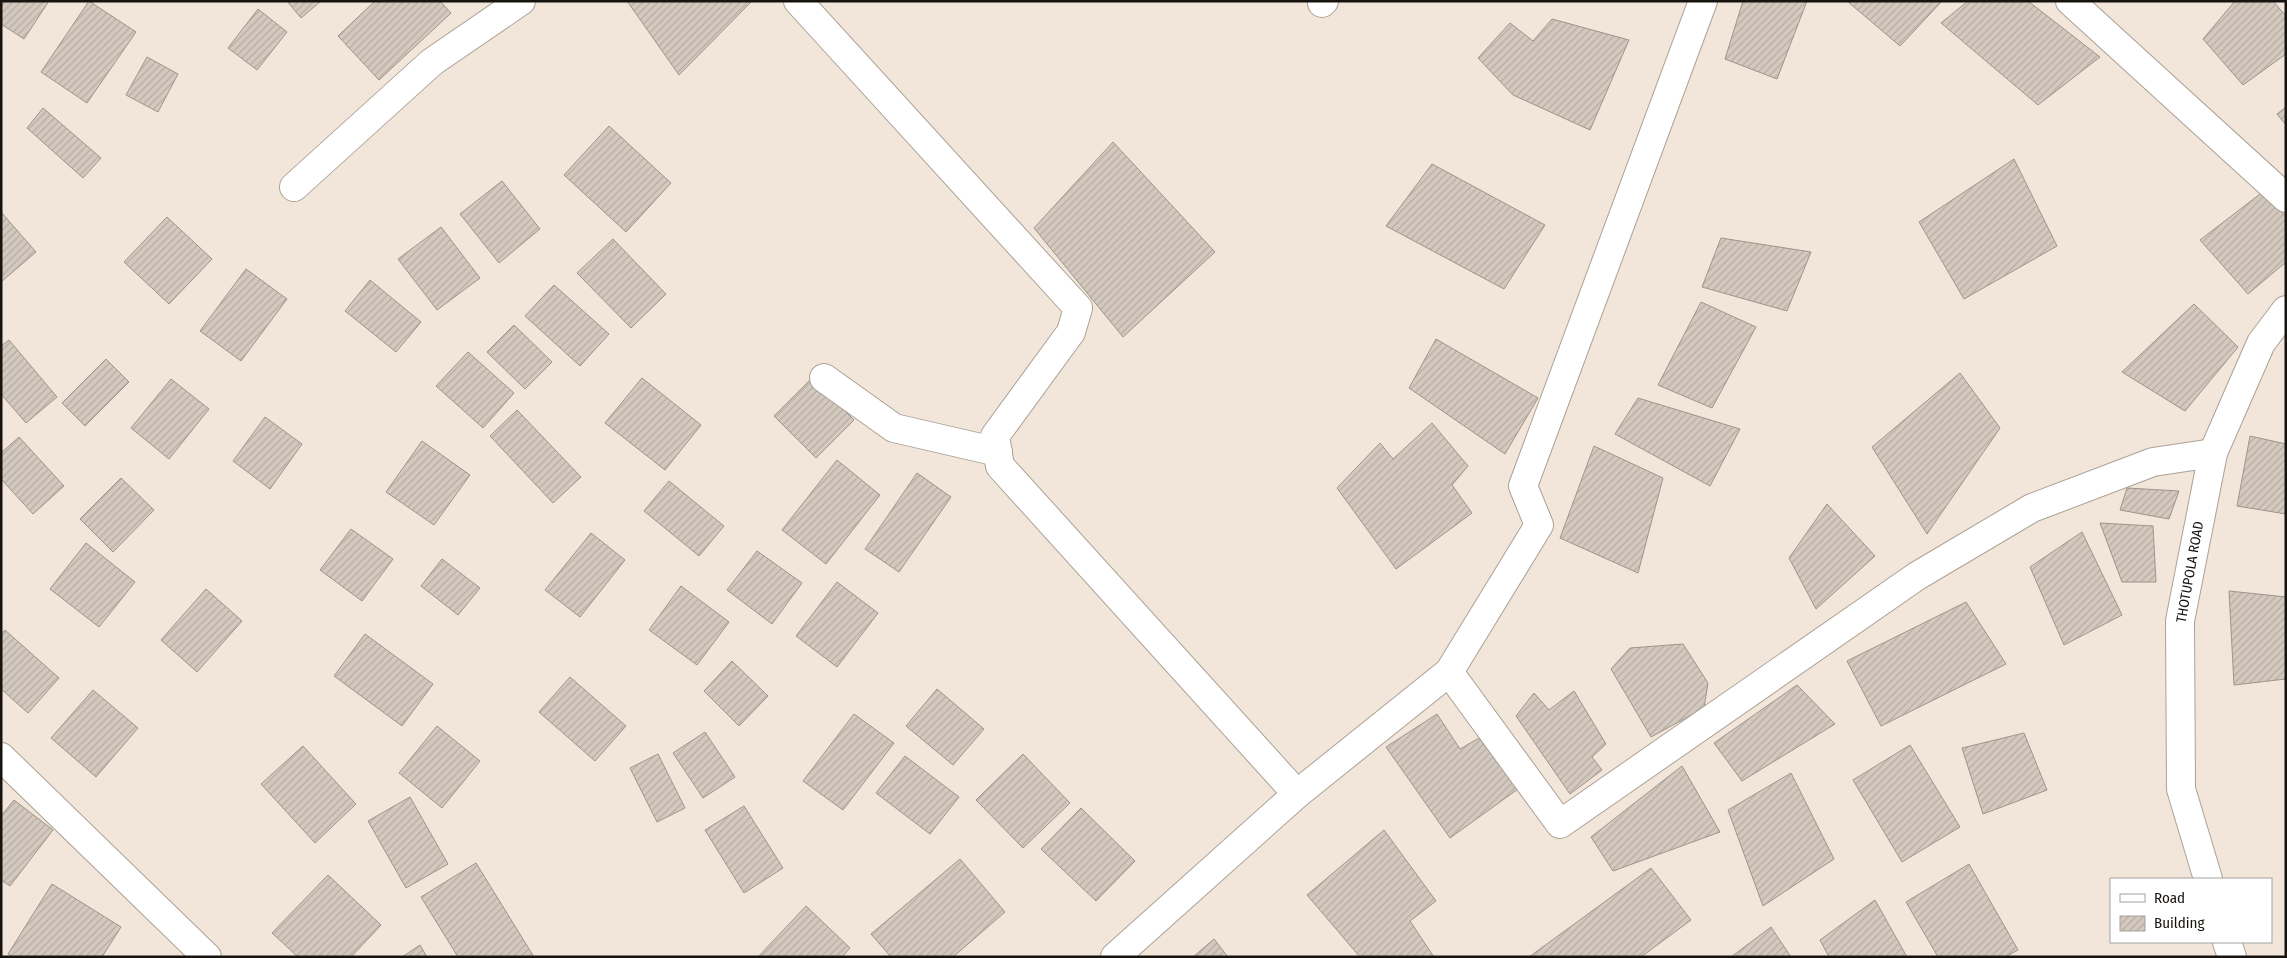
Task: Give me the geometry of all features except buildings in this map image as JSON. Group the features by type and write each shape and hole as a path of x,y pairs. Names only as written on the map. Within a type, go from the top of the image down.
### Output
{"street":[{"path":"294,187 432,62 521,1"},
{"path":"798,1 1078,308 1070,332 996,436 1000,466 1297,794"},
{"path":"1115,957 1297,794 1449,672 1539,525 1523,486 1703,1"},
{"path":"2070,1 2286,198"},
{"name":"THOTUPOLA ROAD","path":"2208,878 2181,789 2180,621 2212,453 2261,343 2286,310"},
{"path":"824,378 894,428 998,452"},
{"path":"1449,672 1560,824 1917,576 2032,508 2153,462 2212,453"},
{"path":"1,757 207,957"},
{"path":"2227,943 2232,957"}]}
